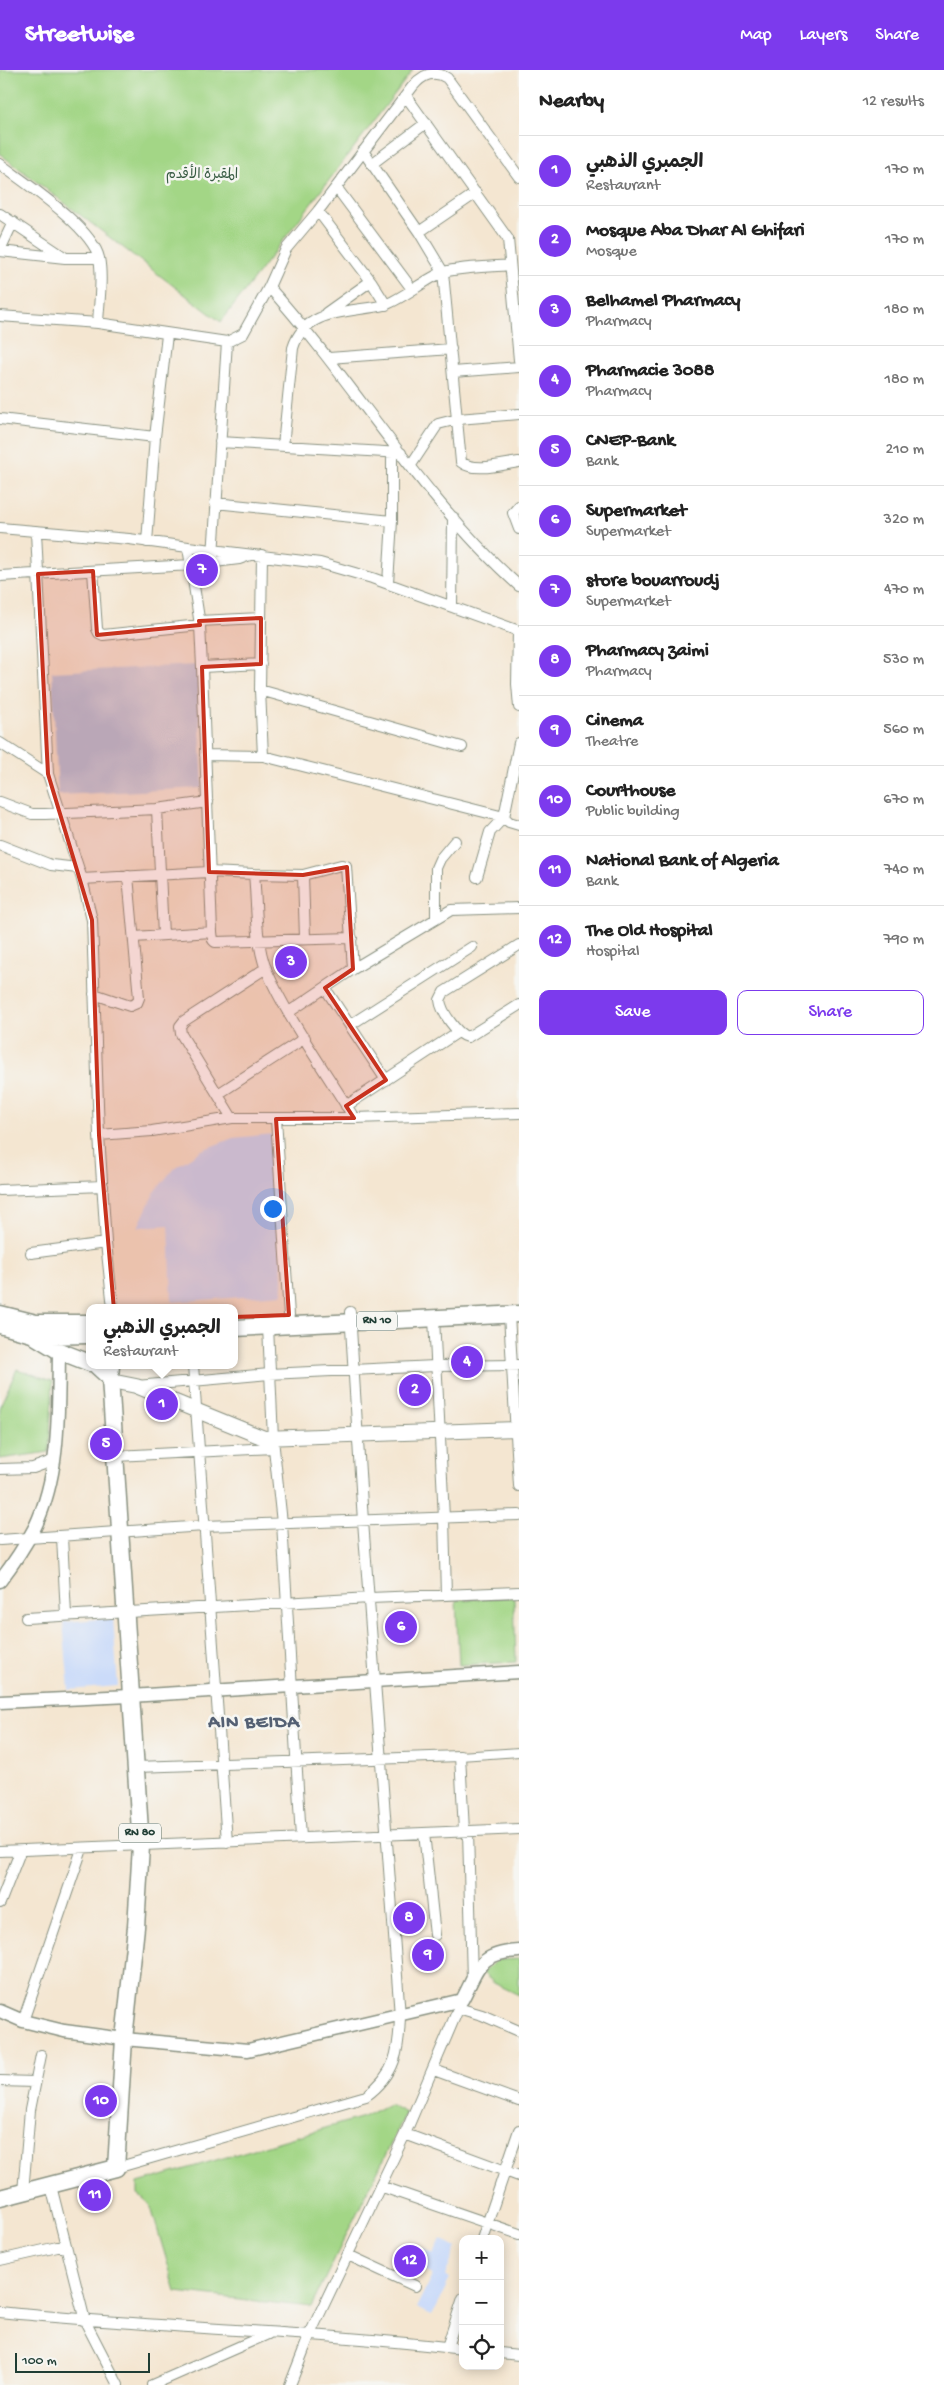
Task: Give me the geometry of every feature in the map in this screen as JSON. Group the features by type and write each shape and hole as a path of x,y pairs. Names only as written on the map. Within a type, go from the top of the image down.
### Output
{"main road":[{"name":"RN 10","path":"238,1317 289,1315 434,1318 516,1311"},
{"name":"RN 10","path":"238,1328 351,1317 516,1311"},
{"path":"0,1314 36,1323 86,1323"},
{"path":"0,1325 32,1335 59,1351 86,1362"},
{"path":"32,1335 86,1335"},
{"name":"RN 80","path":"101,1369 116,1456 141,1846 136,1928 124,2039 116,2168"},
{"path":"103,1369 136,1386 274,1444 359,1436 518,1429"},
{"path":"0,2198 116,2168"}],"street":[{"path":"0,316 98,323 167,335 227,342 243,334 269,287 286,249 318,211 406,96 426,74 436,72 443,74 519,177"},
{"path":"406,96 508,240 519,360"},
{"path":"373,163 426,123"},
{"path":"363,151 419,232 443,272 458,419 460,458 463,465 481,467 519,462"},
{"path":"0,164 77,224 95,247 99,258 98,323"},
{"path":"336,187 412,288"},
{"path":"419,232 476,193"},
{"path":"318,211 371,281 386,305"},
{"path":"0,214 65,258"},
{"path":"13,222 0,250 65,258 99,258"},
{"path":"508,240 519,240"},
{"path":"324,315 386,305 412,288 443,272 510,265"},
{"path":"283,446 295,340 306,328 371,281"},
{"path":"269,287 306,328 397,453 411,466 489,558 519,586"},
{"path":"147,542 155,437 167,335"},
{"path":"213,563 212,550 227,342"},
{"path":"328,358 451,349"},
{"path":"453,372 519,367"},
{"path":"411,466 438,424 458,419 519,414"},
{"path":"0,420 155,437"},
{"path":"220,442 397,453"},
{"path":"388,583 397,453"},
{"path":"215,503 392,522"},
{"path":"519,506 513,513 519,529"},
{"path":"452,607 453,517"},
{"path":"0,528 257,554 320,563 388,583 519,631 519,707"},
{"path":"36,532 48,774 59,813 82,879 92,920 99,1135 106,1243 114,1304"},
{"path":"188,547 199,623 202,667 213,940 215,942 352,938"},
{"path":"0,576 191,565 239,559 257,554"},
{"path":"257,554 261,618 260,690 263,756"},
{"path":"92,571 99,633 103,635 199,623 261,618"},
{"path":"202,667 260,664"},
{"path":"260,690 462,747"},
{"path":"0,743 48,774"},
{"path":"477,877 490,832 496,823 504,817 519,743"},
{"path":"205,755 263,756 504,817 509,822 519,825"},
{"path":"0,802 32,814 157,809 208,802"},
{"path":"157,809 164,935"},
{"path":"436,919 436,868 440,859 455,841"},
{"path":"0,845 50,864 78,868"},
{"path":"82,879 209,872 303,875 341,865 346,866 354,969"},
{"path":"254,874 260,940 266,968 289,1012 354,1118"},
{"path":"303,875 304,938"},
{"path":"94,994 130,1006 137,1003 139,998 128,876"},
{"path":"289,1012 354,969 436,919 458,909 519,908"},
{"path":"134,937 212,932"},
{"path":"519,945 442,994 440,1004 458,1032 468,1037 519,1005"},
{"path":"350,1025 472,947"},
{"path":"232,1118 181,1034 180,1026 184,1021 266,968"},
{"path":"325,988 386,1080"},
{"path":"346,1106 458,1032"},
{"path":"218,1094 305,1038"},
{"path":"99,1135 152,1131 232,1118 354,1118 519,1113"},
{"path":"276,1119 289,1315"},
{"path":"0,1190 103,1186"},
{"path":"31,1253 106,1243"},
{"path":"516,1311 515,1366 519,1486"},
{"path":"116,2168 366,2096 381,2086 392,2067 399,2046 400,2016 363,1521 351,1317"},
{"path":"434,1318 435,1366 441,1432 446,1595"},
{"path":"268,1326 269,1374 282,1523 300,1838"},
{"path":"0,1581 28,1539 42,1508 55,1460 58,1431 59,1351"},
{"path":"136,1386 269,1374 435,1366 515,1366"},
{"path":"193,1369 227,1842"},
{"path":"116,1456 199,1452 274,1444"},
{"path":"0,1470 33,1468 55,1460"},
{"path":"0,1540 62,1537 120,1530 519,1515"},
{"path":"62,1537 66,1615"},
{"path":"26,1618 286,1602 519,1592"},
{"path":"0,1702 130,1696 519,1672"},
{"path":"136,1767 460,1756 519,1752"},
{"path":"460,1756 466,1831 472,1981"},
{"path":"0,1851 20,1852 519,1829"},
{"path":"424,1833 434,1936"},
{"path":"23,2022 82,1849"},
{"path":"0,1903 20,1852"},
{"path":"290,2385 310,2334 405,2134 434,2070 460,2004 472,1981 486,1958 498,1953 519,1951"},
{"path":"0,2011 23,2022 64,2031 124,2039 248,2050 460,2004 519,2031"},
{"path":"23,2192 34,2082 42,2055"},
{"path":"434,2070 519,2100"},
{"path":"0,2081 34,2082"},
{"path":"483,2235 519,2130"},
{"path":"405,2134 519,2176"},
{"path":"51,2186 85,2320 118,2385"},
{"path":"380,2186 519,2234"},
{"path":"0,2260 66,2245"},
{"path":"348,2255 415,2286"},
{"path":"447,2347 459,2310"},
{"path":"0,2312 85,2320 310,2334 459,2348"},
{"path":"152,2385 271,2332"},
{"path":"504,2353 519,2355"}],"highlighted area":[{"path":"93,571 97,635 200,625 199,621 261,618 261,664 202,667 209,872 303,875 347,867 353,969 325,988 386,1080 346,1106 354,1118 276,1119 289,1315 115,1321 99,1135 92,920 48,774 38,574"}],"shaded area":[{"path":"197,665 203,788 58,795 52,672"},
{"path":"274,1134 283,1294 172,1302 169,1225 138,1227 154,1193 174,1168 202,1150 233,1138"},
{"path":"113,1618 118,1686 69,1690 63,1622"},
{"path":"441,2239 457,2247 445,2276 450,2279 432,2315 416,2308 433,2274 403,2259 411,2243 434,2254"}],"green space":[{"name":"المقبرة الأقدم","path":"0,70 413,70 221,322 0,154"},
{"path":"17,1369 53,1381 49,1452 0,1459 0,1406"},
{"path":"514,1597 516,1662 459,1665 456,1600"},
{"path":"519,1959 519,1995 494,1983 483,1973 496,1960"},
{"path":"389,2104 406,2113 311,2307 176,2292 150,2204 138,2194 138,2183 363,2117"}],"place":[{"name":"store bouarroudj","path":"202,570"},
{"name":"Belhamel Pharmacy","path":"291,962"},
{"name":"Pharmacie 3088","path":"467,1362"},
{"name":"Mosque Aba Dhar Al Ghifari","path":"415,1390"},
{"name":"الجمبري الذهبي","path":"162,1404"},
{"name":"CNEP-Bank","path":"106,1444"},
{"name":"Supermarket","path":"401,1627"},
{"name":"Pharmacy zaimi","path":"409,1918"},
{"name":"Cinema","path":"428,1955"},
{"name":"Courthouse","path":"101,2101"},
{"name":"National Bank of Algeria","path":"95,2195"},
{"name":"The Old Hospital","path":"410,2261"}],"district":[{"name":"AIN BEIDA","path":"254,1723"}]}
